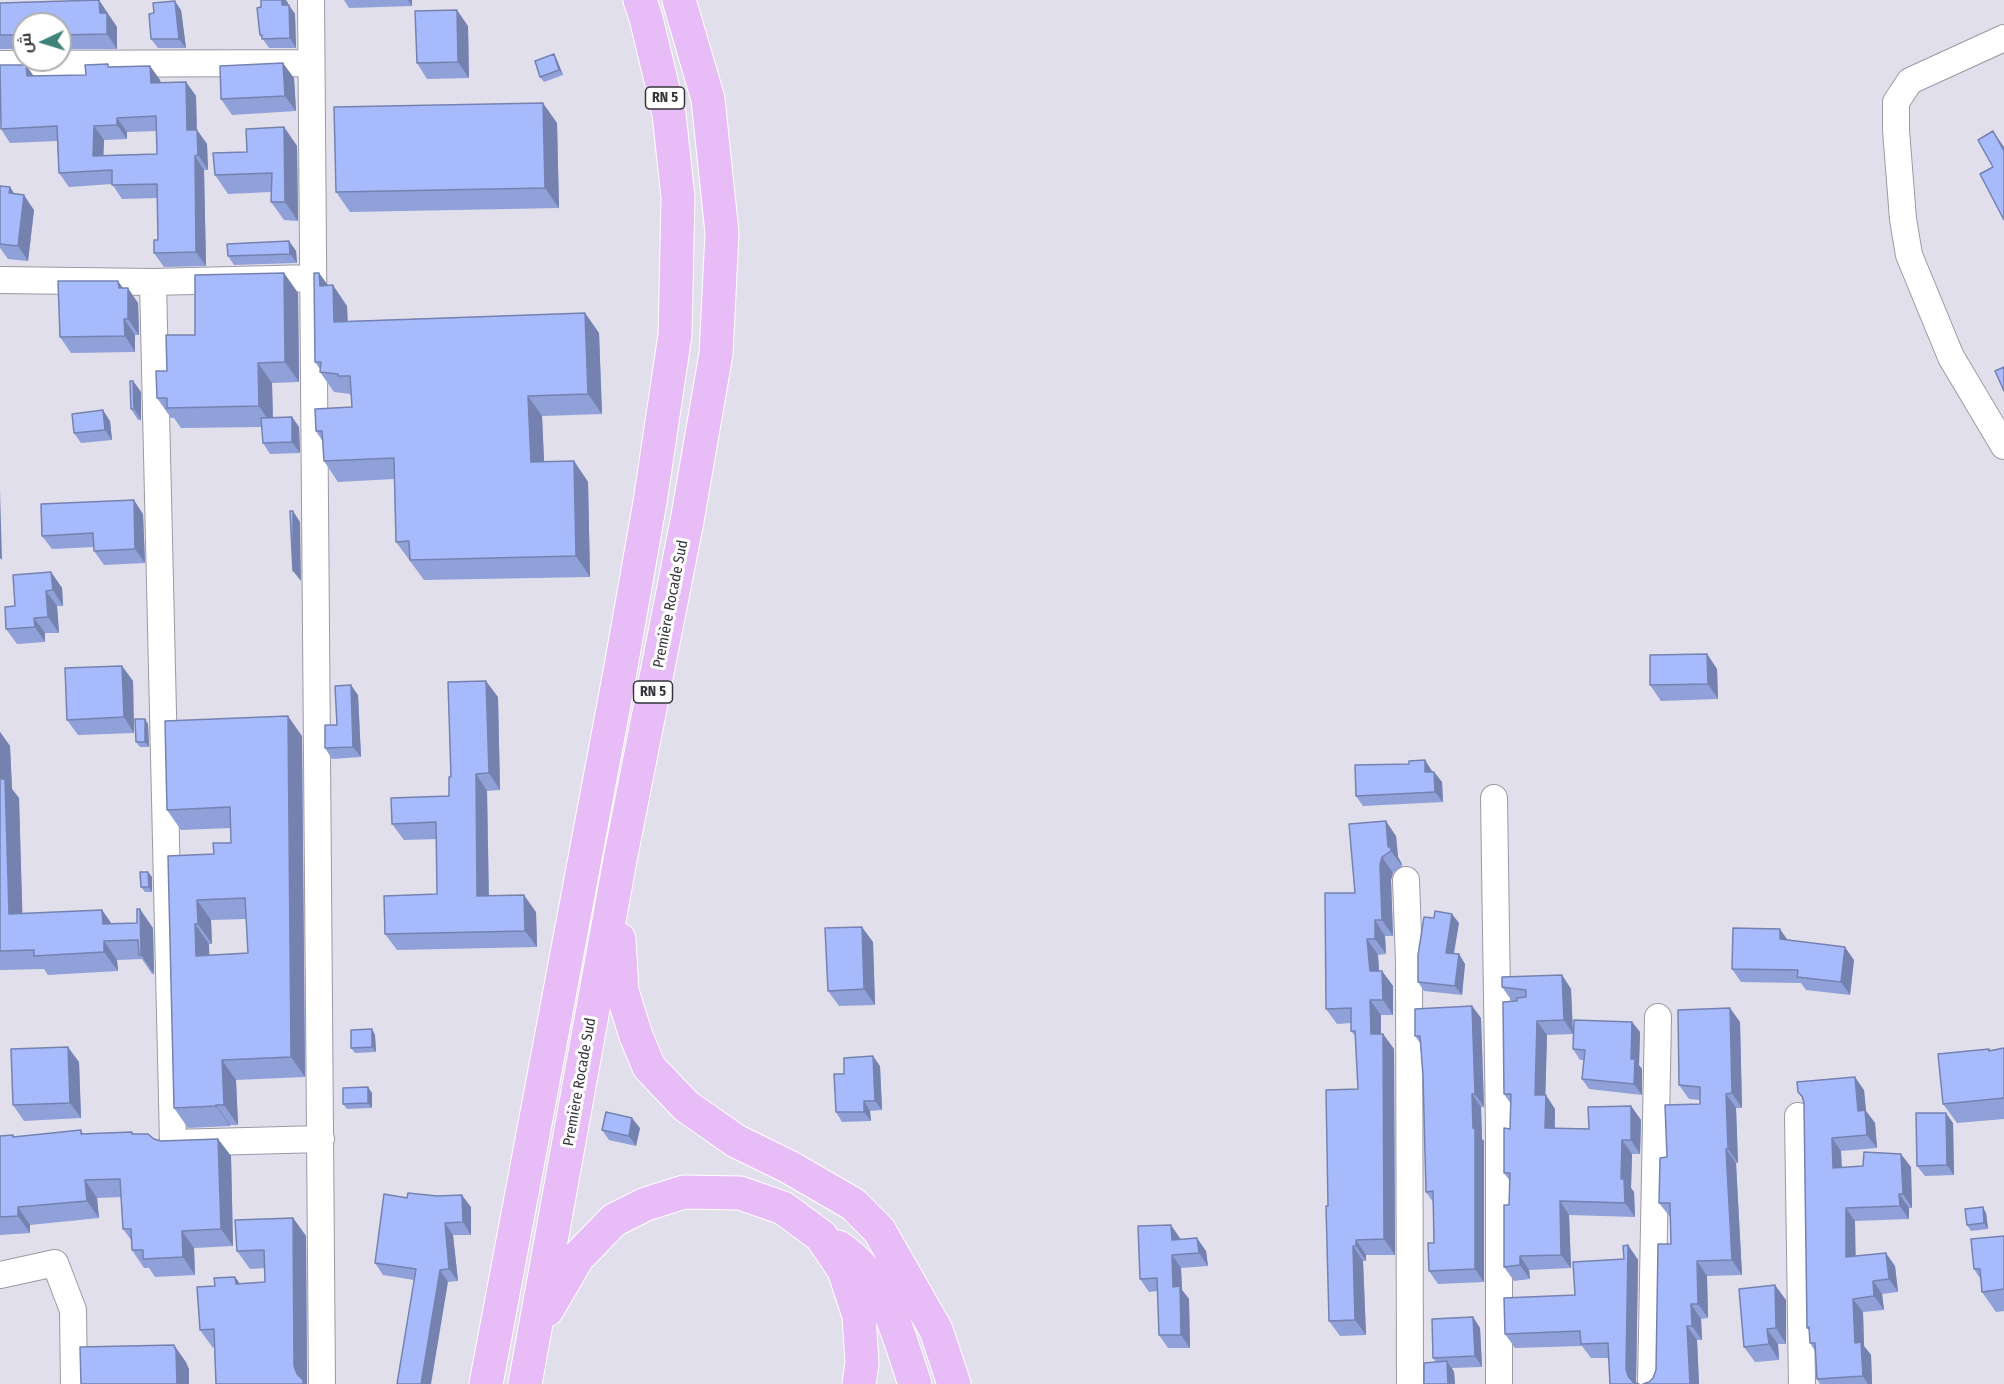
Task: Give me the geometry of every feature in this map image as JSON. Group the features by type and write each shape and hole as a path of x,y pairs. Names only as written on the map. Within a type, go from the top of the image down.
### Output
{"highway":[{"name":"RN 5","path":"486,1384 620,672 650,502 675,335 678,197 669,114 640,0"},
{"name":"Première Rocade Sud","path":"527,1384 620,860 687,521 716,354 722,233 708,99 679,0"},
{"path":"620,860 619,955 622,992 649,1067 686,1106 736,1141 789,1167 853,1204 879,1230 936,1330 954,1384"},
{"path":"527,1384 546,1311 578,1257 614,1220 646,1204 684,1192 740,1192 783,1208 849,1255 873,1280 890,1310 915,1384"},
{"path":"821,1236 844,1270 859,1316 862,1363 860,1384"}],"street":[{"path":"310,0 322,1384"},
{"path":"2002,44 1910,81 1896,102 1896,130 1903,219 1909,255 1951,357 2004,446"},
{"path":"0,64 311,63"},
{"path":"0,280 153,282 312,278"},
{"path":"153,282 172,1143 321,1139"},
{"path":"1494,798 1499,1141 1499,1384"},
{"path":"1406,880 1409,962 1410,1384"},
{"path":"1651,1384 1658,1017"},
{"path":"1798,1116 1802,1384"},
{"path":"0,1275 55,1263 73,1310 74,1384"}],"building":[{"path":"99,0 100,13 107,13 107,34 72,35 72,12 12,12 12,35 0,35 0,3"},
{"path":"261,0 282,0 282,5 289,5 290,38 262,39 257,8 261,7"},
{"path":"175,1 179,39 151,39 149,14 154,13 153,3"},
{"path":"457,10 458,62 417,63 415,11"},
{"path":"554,54 559,70 540,77 535,61"},
{"path":"283,63 285,96 221,99 220,66"},
{"path":"0,65 12,65 12,72 27,72 27,76 86,75 85,65 150,66 151,83 186,82 187,130 197,130 196,252 154,253 154,240 158,240 157,184 112,185 112,170 59,173 57,126 1,129","holes":["156,116 157,154 93,156 94,126 117,125 117,118"]},
{"path":"543,103 545,188 336,192 334,107"},
{"path":"284,127 285,202 271,202 272,173 215,175 213,153 247,152 246,129"},
{"path":"1993,131 2004,151 2004,220 1980,174 1993,167 1978,140"},
{"path":"0,186 10,187 9,193 24,195 18,246 0,244"},
{"path":"289,241 290,254 228,256 227,244"},
{"path":"284,273 285,362 258,363 259,406 167,408 167,398 157,398 156,371 167,371 166,335 195,335 195,275"},
{"path":"314,273 319,273 320,286 333,285 334,322 585,313 588,394 528,396 531,462 574,461 576,556 410,560 409,541 396,542 394,458 324,461 322,431 316,431 315,409 352,407 350,376 320,372 321,362 315,362"},
{"path":"58,281 118,281 119,288 128,288 128,319 124,319 125,336 60,337"},
{"path":"2004,367 2004,391 1995,371"},
{"path":"130,381 133,381 134,409 131,409"},
{"path":"103,410 105,430 74,433 72,414"},
{"path":"292,417 292,442 263,443 261,418"},
{"path":"134,500 135,549 94,551 93,533 42,536 41,504"},
{"path":"290,511 293,511 293,571"},
{"path":"51,572 53,590 46,591 48,617 34,618 35,627 6,629 5,607 15,606 13,575"},
{"path":"1707,654 1708,684 1650,685 1650,655"},
{"path":"122,666 124,717 67,720 65,668"},
{"path":"486,681 489,773 476,774 477,896 524,895 525,931 385,934 384,896 437,894 436,822 392,824 391,798 449,796 449,777 451,777 448,682"},
{"path":"351,685 353,747 325,748 325,725 337,725 335,686"},
{"path":"288,716 291,1057 222,1060 224,1105 174,1108 168,856 214,854 213,843 231,843 230,807 167,810 165,721","holes":["245,898 248,953 196,956 197,900"]},
{"path":"135,719 145,719 145,742 136,742"},
{"path":"1425,760 1425,772 1434,772 1435,792 1356,796 1355,765 1409,764 1409,761"},
{"path":"0,779 5,779 9,914 102,910 103,924 137,923 137,909 140,909 141,955 139,955 138,940 104,941 104,952 34,956 34,950 0,951"},
{"path":"1386,821 1388,847 1391,847 1391,851 1382,857 1380,865 1382,920 1375,920 1375,939 1367,939 1370,971 1382,971 1383,1000 1370,1000 1371,1034 1383,1034 1384,1239 1356,1240 1356,1246 1353,1246 1355,1320 1329,1321 1326,1090 1358,1089 1355,1031 1351,1031 1351,1008 1326,1009 1325,893 1355,893 1349,824"},
{"path":"140,872 148,872 149,887 141,887"},
{"path":"1435,911 1452,914 1446,953 1459,954 1455,986 1418,982 1418,955 1424,917 1434,918"},
{"path":"862,927 864,989 828,991 825,928"},
{"path":"1733,928 1780,929 1780,939 1845,947 1841,982 1797,977 1798,970 1732,969"},
{"path":"1562,975 1564,1020 1537,1021 1535,1095 1546,1095 1545,1128 1589,1129 1588,1107 1631,1106 1631,1140 1622,1140 1621,1179 1624,1179 1625,1203 1560,1201 1561,1255 1520,1256 1520,1265 1504,1267 1504,1205 1509,1205 1510,1173 1504,1173 1504,1128 1510,1129 1511,1094 1504,1094 1503,1002 1517,1001 1517,998 1526,997 1526,990 1502,987 1502,977"},
{"path":"1472,1006 1475,1094 1472,1094 1473,1128 1475,1129 1475,1269 1429,1271 1428,1243 1434,1243 1433,1191 1426,1192 1423,1076 1420,1036 1415,1036 1415,1009"},
{"path":"1730,1008 1732,1093 1726,1094 1728,1149 1726,1149 1732,1260 1697,1261 1698,1304 1691,1304 1692,1326 1687,1326 1690,1384 1643,1384 1653,1378 1656,1370 1658,1244 1671,1244 1670,1203 1659,1203 1660,1158 1667,1157 1665,1105 1700,1104 1700,1087 1679,1085 1678,1010"},
{"path":"1574,1020 1632,1022 1631,1059 1635,1059 1634,1084 1582,1079 1585,1050 1573,1049"},
{"path":"372,1029 372,1047 351,1048 351,1030"},
{"path":"68,1047 70,1103 13,1105 11,1049"},
{"path":"2004,1048 2004,1098 1943,1104 1938,1054"},
{"path":"873,1056 875,1101 864,1101 864,1112 836,1112 834,1074 844,1074 844,1058"},
{"path":"1855,1077 1858,1111 1865,1110 1867,1135 1832,1138 1833,1168 1863,1166 1864,1152 1901,1154 1903,1194 1899,1194 1900,1206 1846,1208 1846,1257 1886,1253 1889,1279 1873,1281 1874,1296 1853,1299 1855,1343 1861,1342 1863,1376 1817,1379 1815,1343 1810,1343 1809,1327 1807,1328 1804,1103 1798,1092 1797,1082"},
{"path":"368,1087 368,1103 343,1104 343,1088"},
{"path":"606,1112 632,1118 629,1136 602,1130"},
{"path":"1916,1113 1946,1113 1947,1165 1917,1166"},
{"path":"81,1130 81,1134 132,1132 132,1134 148,1134 161,1141 218,1139 221,1229 182,1231 183,1257 143,1259 143,1250 132,1250 131,1229 123,1229 120,1179 85,1180 87,1201 18,1207 18,1216 0,1217 0,1136 13,1135 13,1137"},
{"path":"408,1193 437,1196 462,1195 463,1222 445,1223 449,1269 440,1270 421,1384 397,1384 416,1269 375,1263 384,1194 407,1198"},
{"path":"1983,1207 1984,1223 1967,1225 1965,1209"},
{"path":"293,1218 294,1366 303,1384 216,1384 214,1329 200,1330 197,1287 215,1286 214,1278 235,1277 236,1284 265,1282 264,1250 237,1251 235,1220"},
{"path":"1171,1225 1172,1240 1197,1238 1199,1253 1172,1255 1173,1287 1180,1286 1181,1335 1159,1335 1157,1278 1140,1279 1138,1226"},
{"path":"2004,1236 2004,1289 1982,1292 1980,1269 1974,1269 1971,1239"},
{"path":"1628,1245 1626,1369 1633,1382 1639,1384 1610,1384 1608,1343 1581,1344 1580,1331 1505,1334 1504,1298 1575,1295 1573,1262 1624,1259 1623,1246"},
{"path":"1775,1285 1776,1328 1767,1329 1769,1344 1744,1347 1739,1289"},
{"path":"1473,1317 1475,1356 1433,1358 1432,1319"},
{"path":"174,1345 177,1384 81,1384 80,1347"},
{"path":"1447,1361 1448,1384 1424,1384 1424,1363"}]}
